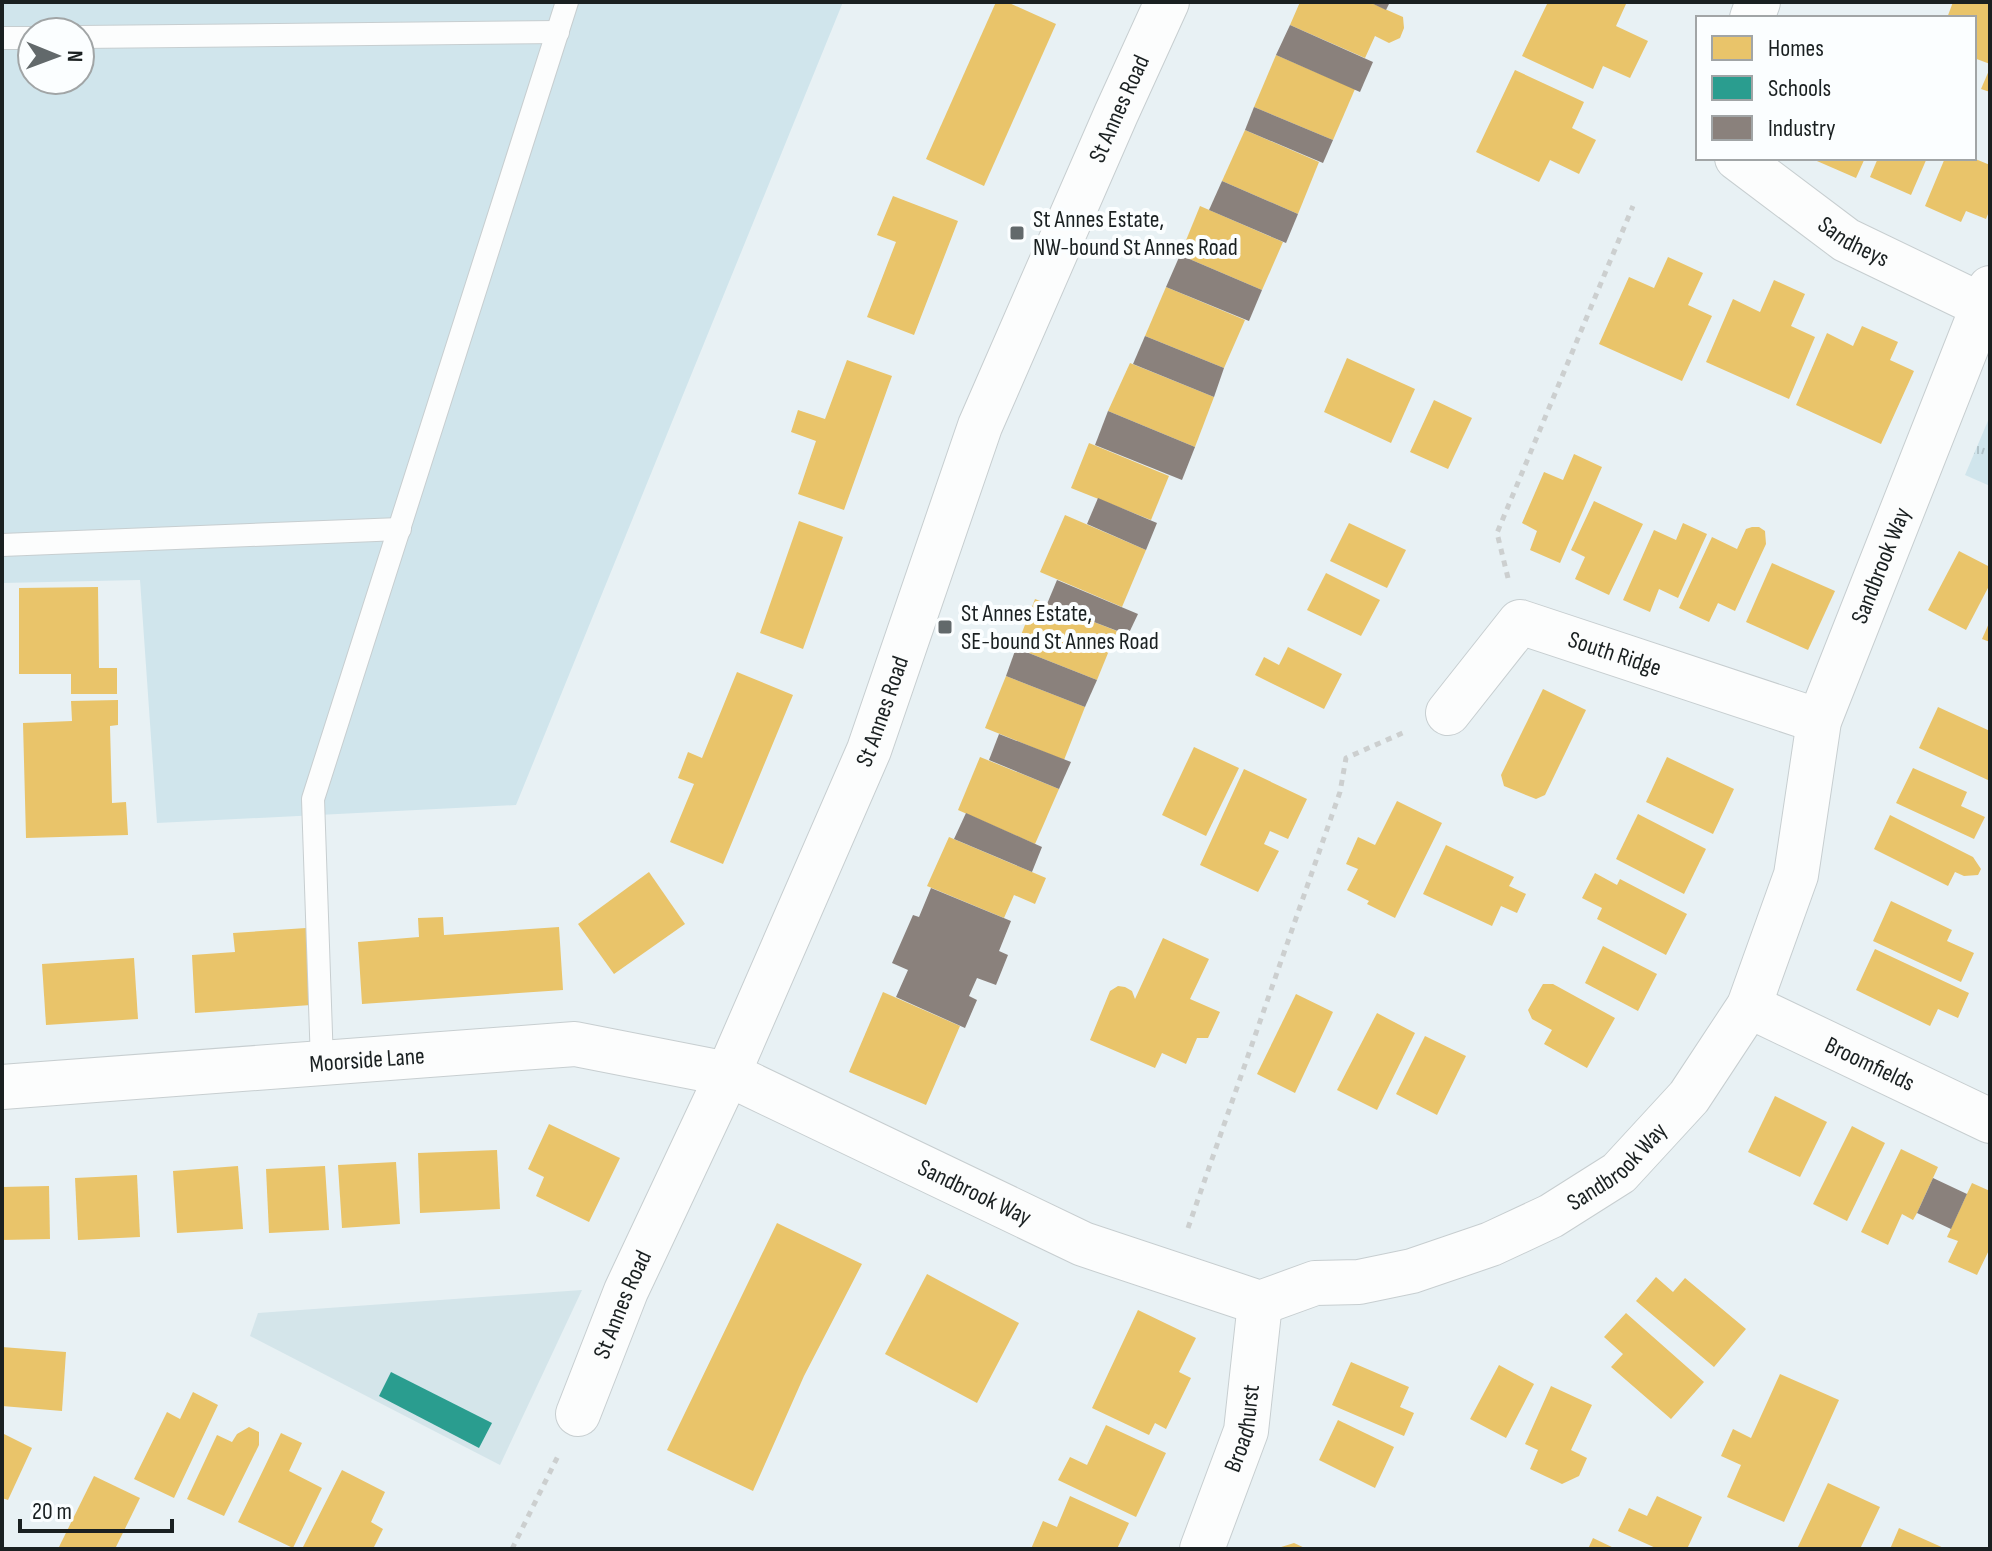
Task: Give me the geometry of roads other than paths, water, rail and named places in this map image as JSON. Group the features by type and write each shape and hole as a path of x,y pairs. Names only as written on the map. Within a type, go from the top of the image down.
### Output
{"street":[{"name":"St Annes Road","path":"578,1414 626,1291 728,1074 869,750 980,426 1167,2"},
{"name":"Sandheys","path":"1740,160 1846,240 1986,297"},
{"name":"Sandbrook Way","path":"728,1074 1083,1244 1260,1303 1315,1283 1359,1282 1412,1271 1491,1244 1551,1216 1619,1173 1689,1097 1749,1006 1796,875 1819,721 1986,297"},
{"name":"South Ridge","path":"1448,713 1520,622 1819,721"},
{"name":"Broomfields","path":"1749,1006 1990,1121"},
{"name":"Moorside Lane","path":"2,1087 575,1044 728,1074"},
{"name":"Broadhurst","path":"1202,1549 1246,1431 1260,1303"}],"lane":[{"path":"322,1063 313,799 567,2"},
{"path":"96,37 558,32"},
{"path":"2,545 400,529"}],"place":[{"name":"St Annes Estate, NW-bound St Annes Road","path":"1017,233"},
{"name":"St Annes Estate, SE-bound St Annes Road","path":"945,627"}]}
